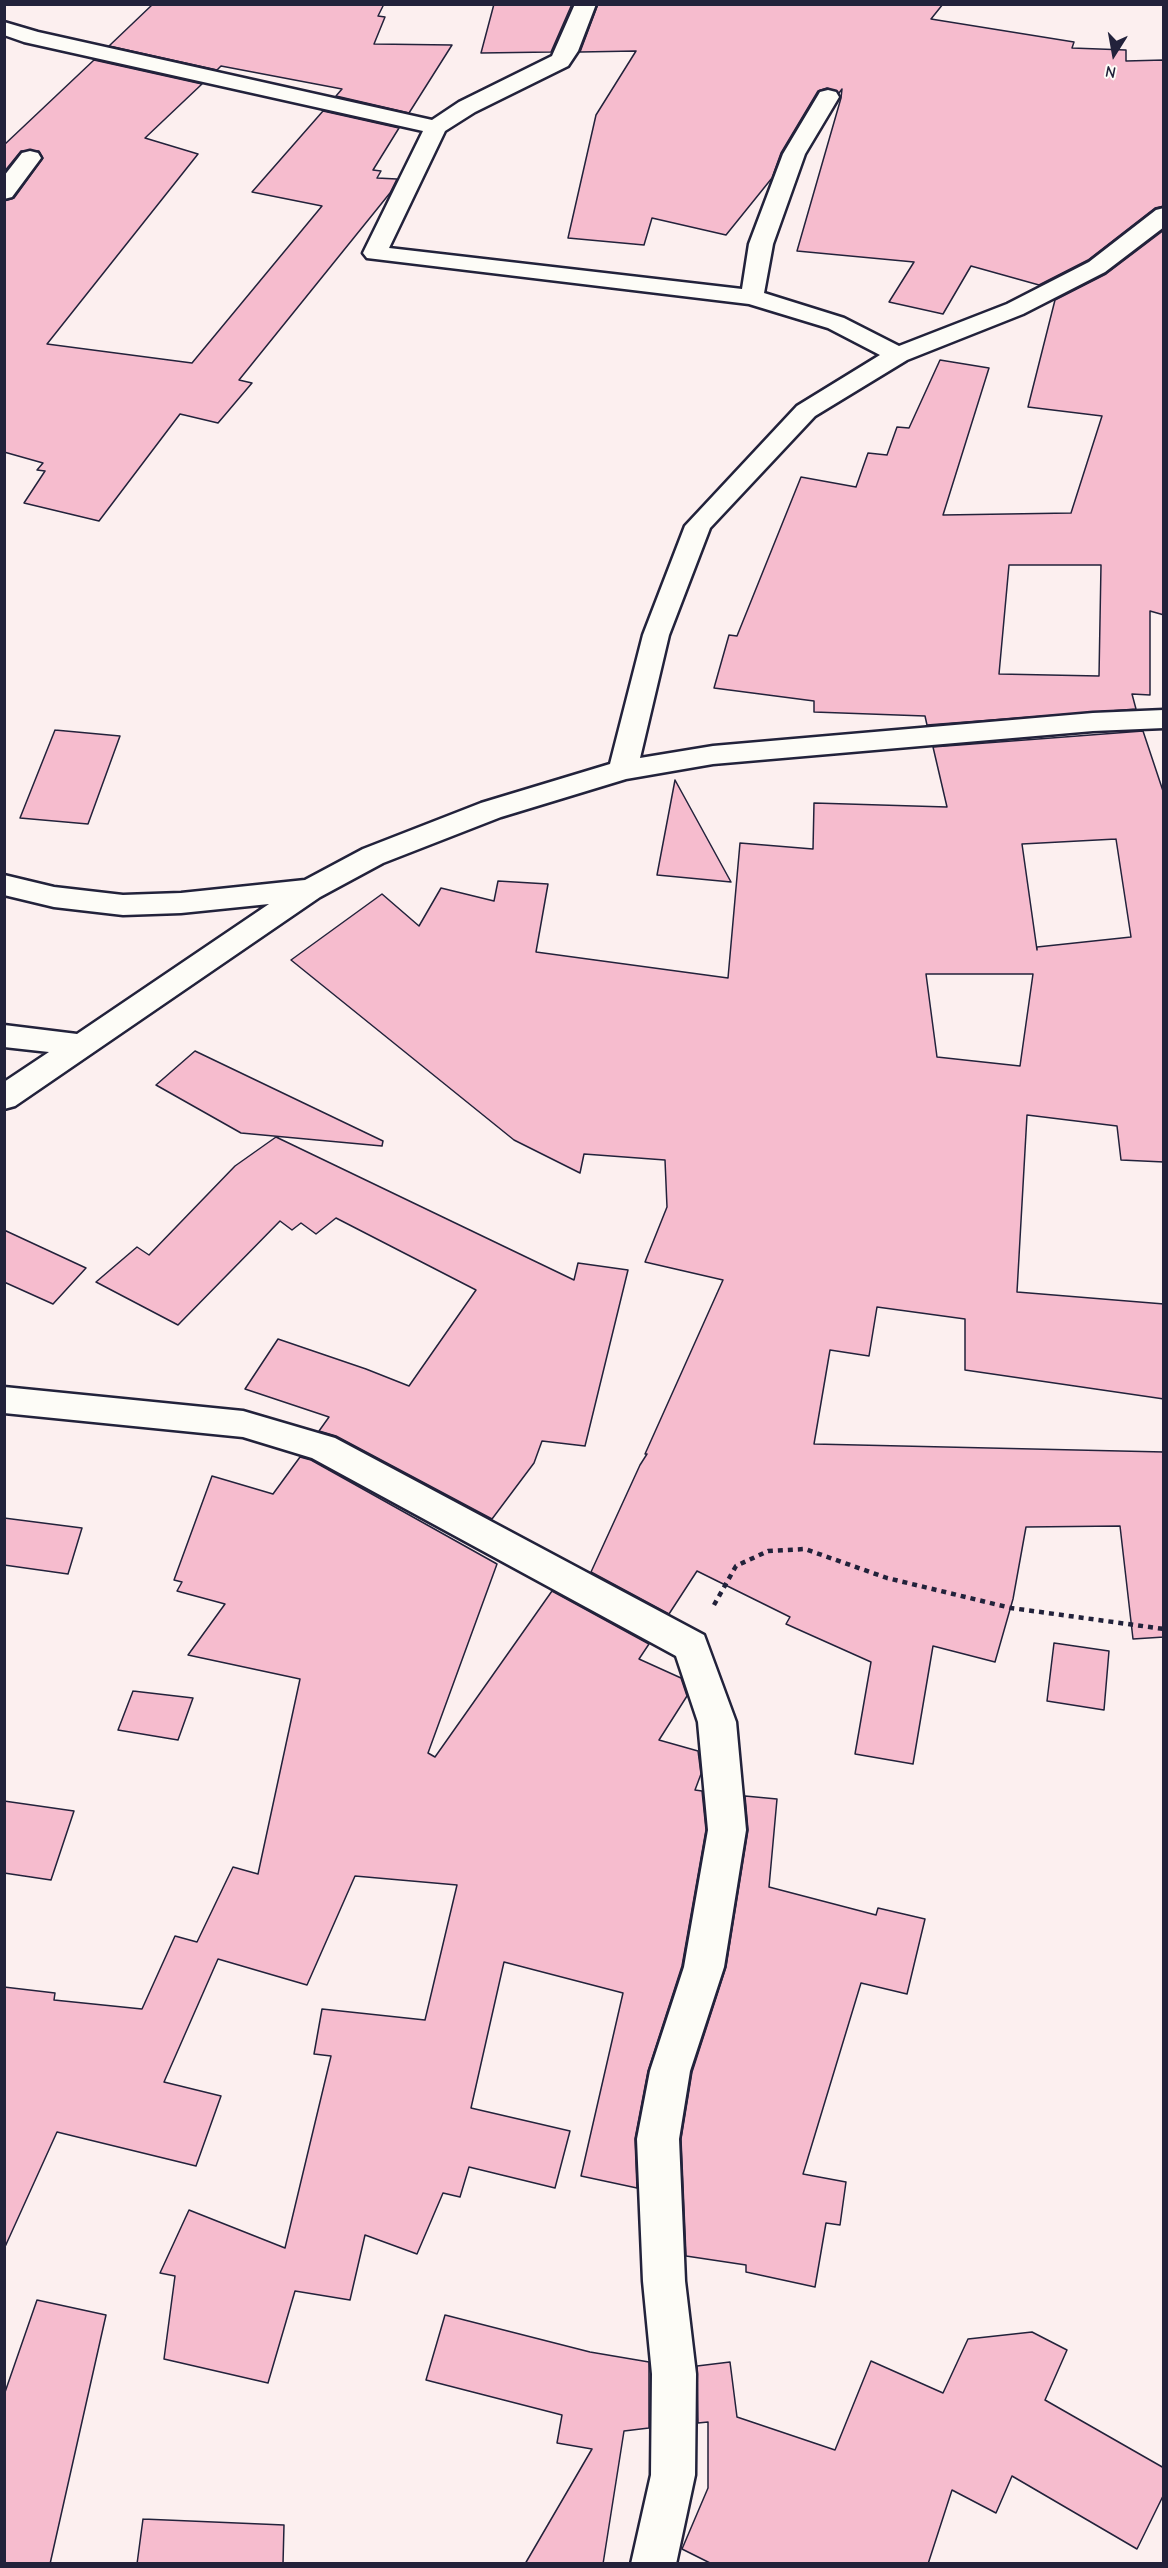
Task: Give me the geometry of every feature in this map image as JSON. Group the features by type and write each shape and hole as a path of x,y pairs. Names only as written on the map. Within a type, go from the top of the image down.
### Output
{"street":[{"path":"586,4 567,51 560,61 467,107 436,127 375,253 752,297 836,323 898,355"},
{"path":"4,28 32,37 436,127"},
{"path":"752,297 761,244 790,166 828,97"},
{"path":"4,192 30,158"},
{"path":"623,770 656,634 698,526 806,411 898,355 1015,309 1097,267 1164,215"},
{"path":"4,1098 310,890 373,856 490,810 623,770 713,754 1093,722 1164,719"},
{"path":"4,885 54,897 123,905 181,903 310,890"},
{"path":"4,1036 81,1045"},
{"path":"4,1400 243,1424 323,1448 691,1646 717,1722 727,1830 704,1967 670,2071 658,2139 664,2282 674,2374 673,2475 654,2564"}],"path":[{"path":"691,1646 736,1566 768,1551 805,1549 887,1578 1011,1608 1164,1629"}],"building":[{"path":"153,4 384,4 378,16 385,17 374,44 452,45 409,113 336,96 342,89 221,66 217,70 109,46"},
{"path":"494,4 572,4 551,52 481,53"},
{"path":"598,4 943,4 931,19 1074,42 1072,48 1126,50 1126,61 1164,60 1164,206 1155,208 1088,260 1039,285 971,266 943,314 889,302 914,262 797,251 841,98 842,89 839,93 827,88 818,91 781,153 772,178 726,235 652,218 644,245 568,238 596,115 636,51 580,52"},
{"path":"94,60 202,84 145,138 198,154 47,344 192,363 322,206 252,192 323,111 399,128 373,170 381,171 377,178 397,179 390,193 239,380 252,383 218,423 180,414 99,521 24,503 45,471 37,470 43,463 4,452 4,201 14,198 43,158 39,151 21,151 4,172 4,145"},
{"path":"1164,230 1164,615 1150,611 1150,695 1132,694 1136,709 927,725 925,716 814,712 814,701 714,688 729,635 737,636 801,477 856,487 868,453 887,455 897,427 909,428 940,360 989,368 943,515 1071,513 1102,416 1028,407 1055,300 1106,274","holes":["1009,565 1101,565 1099,676 999,674"]},
{"path":"55,730 120,736 88,824 20,818"},
{"path":"1143,731 1164,794 1164,1162 1121,1160 1117,1126 1027,1115 1017,1292 1164,1304 1164,1399 965,1370 965,1319 877,1307 869,1356 830,1350 814,1444 1164,1452 1164,1637 1133,1639 1120,1526 1026,1527 1013,1599 995,1662 933,1646 913,1764 855,1754 871,1662 786,1624 790,1617 697,1571 669,1614 591,1572 647,1454 645,1454 723,1280 645,1262 667,1207 665,1160 584,1154 580,1173 514,1140 291,960 382,894 419,926 441,888 494,901 498,881 548,884 536,952 728,978 740,843 813,849 814,803 947,807 933,747","holes":["1116,839 1131,937 1037,947 1037,950 1022,844","926,974 1033,974 1020,1066 937,1057"]},
{"path":"675,780 731,882 657,875"},
{"path":"195,1051 383,1141 382,1146 241,1133 156,1085"},
{"path":"276,1137 574,1280 578,1263 628,1270 585,1446 542,1441 534,1463 492,1519 336,1436 319,1431 329,1417 245,1389 278,1339 409,1386 476,1290 336,1218 316,1234 301,1223 292,1230 280,1221 178,1325 96,1282 137,1247 149,1255 235,1166"},
{"path":"4,1230 86,1268 53,1304 4,1282"},
{"path":"300,1457 311,1460 497,1564 428,1753 435,1757 552,1591 649,1644 639,1659 681,1678 687,1696 659,1740 698,1751 701,1774 695,1790 702,1791 706,1830 682,1966 648,2071 635,2139 637,2188 581,2176 623,1993 504,1962 471,2108 570,2131 555,2188 469,2167 460,2197 443,2193 417,2254 365,2235 350,2300 295,2291 268,2383 164,2359 175,2276 160,2273 189,2210 285,2248 331,2056 314,2054 322,2009 425,2020 457,1885 355,1876 307,1985 218,1959 164,2082 221,2096 196,2166 57,2132 4,2249 4,1987 55,1993 54,2000 142,2009 175,1936 197,1942 233,1867 258,1874 300,1679 188,1655 225,1604 177,1591 182,1582 174,1580 212,1476 273,1494"},
{"path":"4,1518 82,1528 68,1574 4,1565"},
{"path":"1054,1643 1109,1651 1104,1710 1047,1701"},
{"path":"133,1691 193,1698 178,1740 118,1730"},
{"path":"745,1796 777,1799 769,1887 876,1915 878,1908 925,1919 907,1994 861,1983 803,2174 846,2182 840,2225 826,2223 815,2287 746,2272 746,2265 686,2256 681,2139 692,2072 726,1967 748,1830"},
{"path":"4,1801 74,1811 51,1880 4,1873"},
{"path":"37,2300 106,2315 50,2564 4,2564 4,2395"},
{"path":"445,2315 590,2352 649,2362 649,2428 624,2431 603,2564 525,2564 592,2449 557,2443 562,2415 426,2380"},
{"path":"1032,2332 1067,2350 1045,2400 1164,2468 1164,2494 1137,2549 1012,2476 996,2513 952,2490 928,2564 712,2564 682,2549 708,2488 708,2422 698,2423 697,2366 730,2362 737,2417 835,2450 871,2361 943,2393 968,2339"},
{"path":"143,2519 284,2525 283,2564 137,2564"}]}
